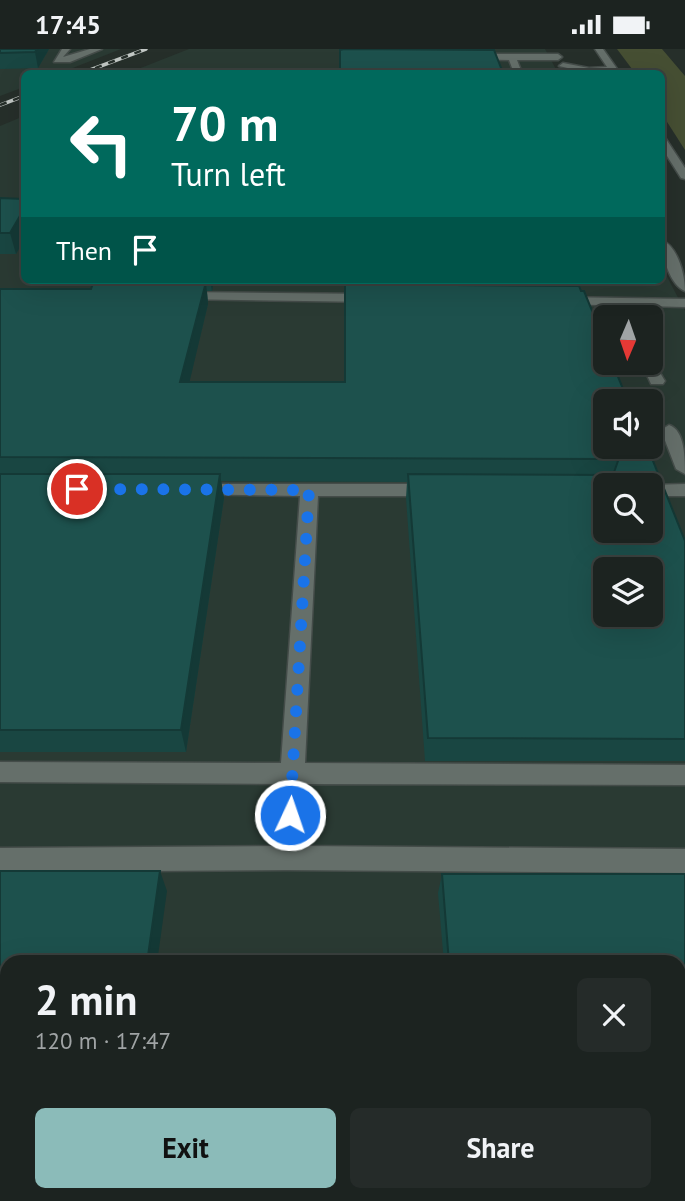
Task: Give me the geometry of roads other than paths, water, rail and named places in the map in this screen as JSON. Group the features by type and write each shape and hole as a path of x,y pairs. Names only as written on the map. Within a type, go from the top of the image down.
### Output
{"street":[{"path":"66,49 57,60 67,60 98,49"},
{"path":"599,49 614,70"},
{"path":"463,57 512,57 556,53 565,70"},
{"path":"512,57 517,70"},
{"path":"665,146 685,176"},
{"path":"668,267 685,287"},
{"path":"264,296 266,284"},
{"path":"167,296 388,298"},
{"path":"552,301 685,303"},
{"path":"654,375 657,381"},
{"path":"668,430 685,469"},
{"path":"175,489 457,490"},
{"path":"287,858 309,490"},
{"path":"663,490 685,490"},
{"path":"0,772 685,775"},
{"path":"0,860 287,858 685,862"}],"railway":[{"path":"90,70 146,49"},
{"path":"0,105 21,97"}]}
